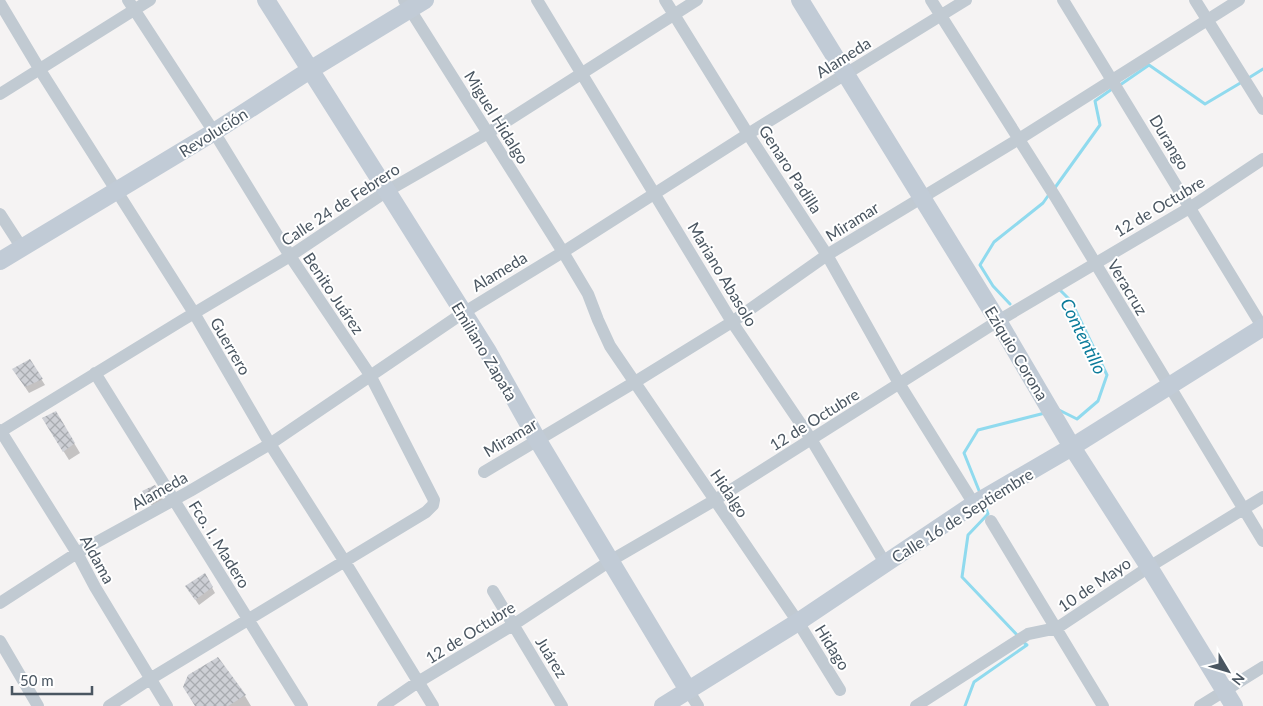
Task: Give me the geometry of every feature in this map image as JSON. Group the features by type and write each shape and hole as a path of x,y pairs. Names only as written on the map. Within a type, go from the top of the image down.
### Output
{"street":[{"path":"0,94 40,70 131,5 150,0"},
{"name":"Emiliano Zapata","path":"266,0 486,350 537,439 698,706"},
{"name":"Mariano Abasolo","path":"537,0 583,73 732,322 812,439 884,563"},
{"name":"Genaro Padilla","path":"665,0 748,134 827,256 900,385 982,500"},
{"name":"Calle 24 de Febrero","path":"0,431 290,256 387,191 488,133 697,0"},
{"name":"Eziquio Corona","path":"800,0 998,322 1057,423 1149,567 1234,706"},
{"name":"Veracruz","path":"931,0 1096,263 1168,387 1263,541"},
{"name":"Alameda","path":"0,603 77,553 174,500 270,444 463,313 564,252 748,134 966,0"},
{"name":"Durango","path":"1063,0 1263,327"},
{"path":"1195,0 1263,109"},
{"name":"Miramar","path":"484,472 732,322 827,256 1019,139 1239,0"},
{"name":"Guerrero","path":"0,3 40,70 194,313 270,444 433,706"},
{"name":"Revolución","path":"0,261 214,132 413,3"},
{"name":"Miguel Hidalgo","path":"413,3 488,133 564,252 588,294 610,346 635,382"},
{"name":"Benito Juárez","path":"131,5 214,132 290,256 370,375"},
{"name":"12 de Octubre","path":"383,706 610,561 715,500 998,322 1191,207 1263,159"},
{"path":"0,214 22,248"},
{"name":"Calle 16 de Septiembre","path":"663,706 798,622 884,563 982,500 1072,447 1263,327"},
{"name":"Fco. I. Madero","path":"95,373 302,706"},
{"path":"113,703 426,512 433,505 434,500 370,375"},
{"name":"Hidalgo","path":"635,382 798,622"},
{"name":"Aldama","path":"0,431 77,553 95,587 167,706"},
{"name":"10 de Mayo","path":"916,706 1022,637 1057,628 1149,567 1263,497"},
{"path":"991,521 1103,706"},
{"name":"Juárez","path":"492,591 562,706"},
{"name":"Hidago","path":"798,622 840,690"},
{"path":"0,642 38,706"},
{"path":"1200,706 1263,667"}],"building":[{"path":"30,359 43,379 25,387 12,369"},
{"path":"56,411 75,443 63,452 42,418"},
{"path":"155,485 162,497 150,504 142,491"},
{"path":"205,573 213,587 195,600 185,586"},
{"path":"218,657 246,695 228,706 195,706 183,687 188,675"}],"waterway":[{"name":"Contentillo","path":"1120,85 1149,65 1205,104 1242,82"},
{"name":"Contentillo","path":"1247,79 1263,69"},
{"name":"Contentillo","path":"1054,189 1100,125 1095,101 1112,89"},
{"name":"Contentillo","path":"1010,304 993,286 980,265 994,242 1043,203 1050,193"},
{"name":"Contentillo","path":"1059,410 1077,419 1098,401 1107,375 1071,301 1060,290"},
{"name":"Contentillo","path":"980,493 964,453 978,430 1045,413"},
{"name":"Contentillo","path":"984,503 988,514 968,535 962,577 1019,637"},
{"name":"Contentillo","path":"965,706 974,682 1027,645 1023,642"}]}
